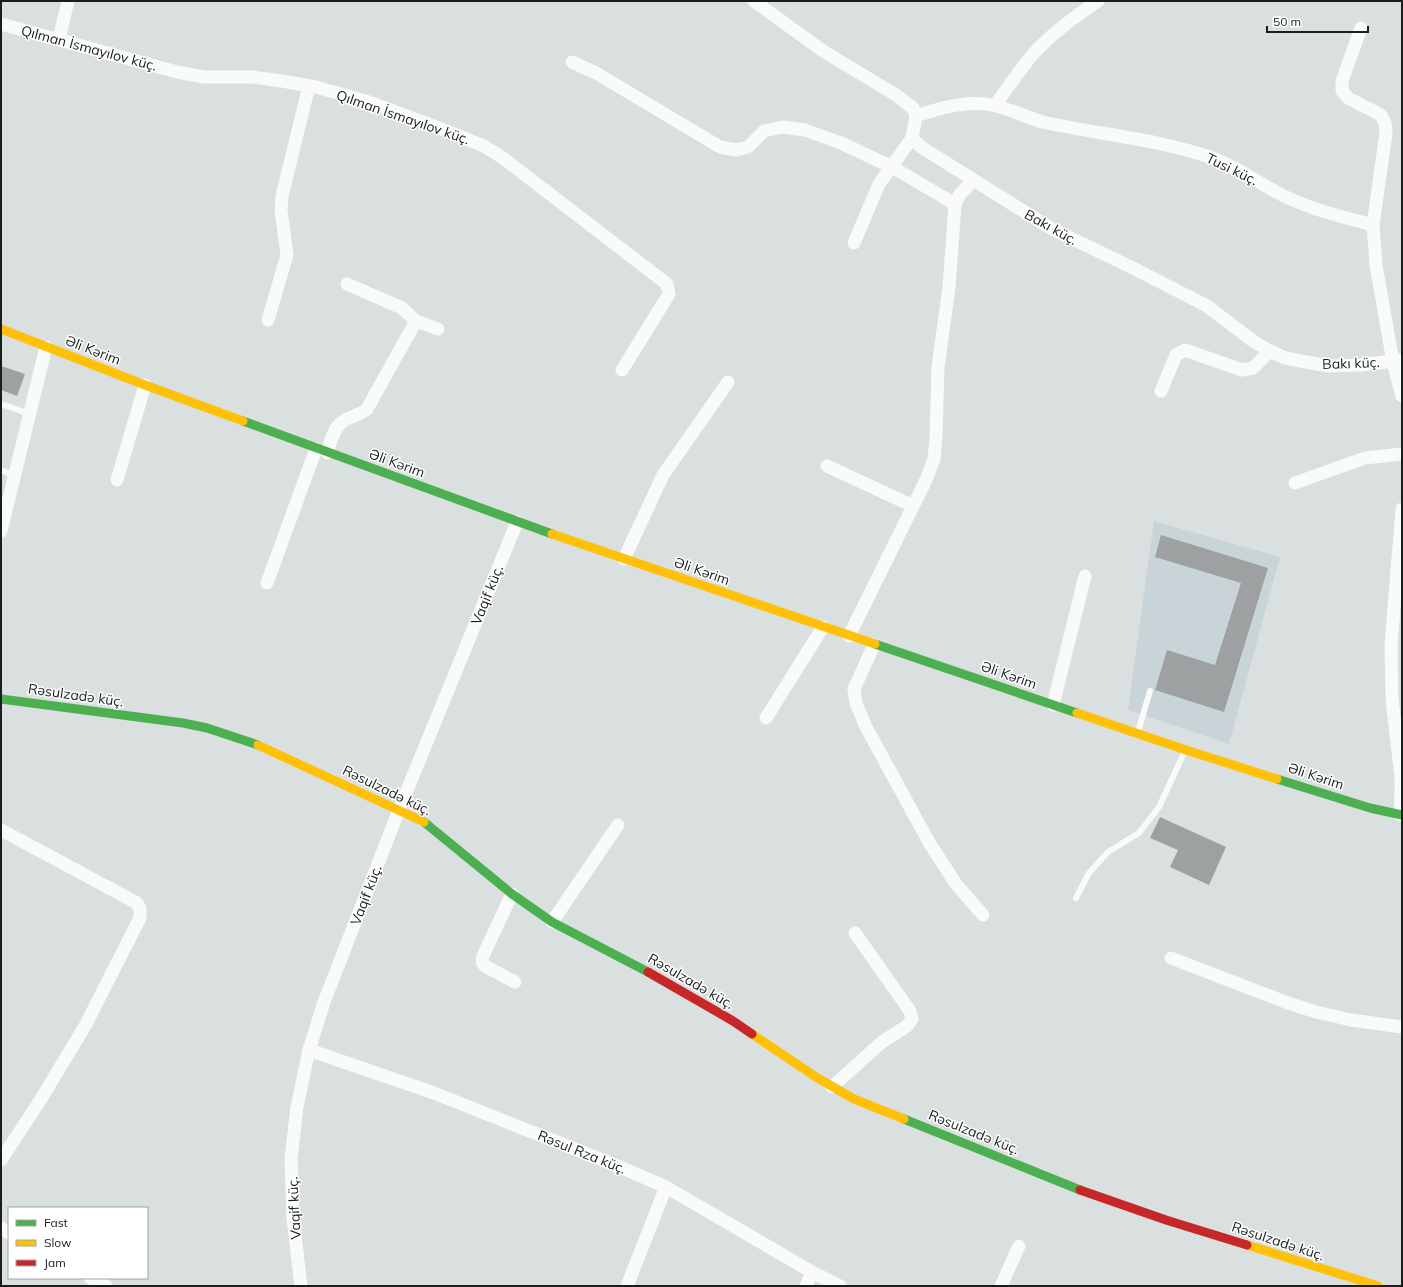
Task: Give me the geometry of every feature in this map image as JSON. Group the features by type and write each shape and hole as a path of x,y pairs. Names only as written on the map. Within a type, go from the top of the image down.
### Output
{"street":[{"path":"59,39 68,1"},
{"path":"754,1 823,51 896,95 913,108 916,116 912,138 879,184 854,243"},
{"path":"995,105 1033,54 1068,21 1098,1"},
{"name":"Qılman İsmayılov küç.","path":"1,24 177,72 204,77 252,77 309,86 369,102 484,146 503,158 667,284 669,294 622,370"},
{"path":"1361,28 1342,81 1342,91 1348,98 1381,115 1385,123 1386,133 1373,225 1376,265 1398,361 1402,396"},
{"path":"572,62 596,73 720,147 736,150 748,147 764,131 783,127 805,130 841,143 892,167 956,204"},
{"path":"268,320 287,255 280,210 282,196 309,86"},
{"name":"Tusi küç.","path":"916,116 940,108 976,104 995,105 1046,123 1184,149 1220,161 1283,196 1309,207 1373,225"},
{"name":"Bakı küç.","path":"912,138 921,147 1052,229 1207,306 1253,341 1285,358 1328,366 1360,365 1398,361"},
{"path":"849,636 926,480 934,459 938,367 949,287 956,204 960,194 974,180"},
{"path":"347,284 402,308 416,321 438,329"},
{"path":"267,583 321,451 342,422 361,414 367,409 416,321"},
{"name":"Əli Kərim","path":"1,329 46,348 321,451 624,560 1186,750 1370,808 1401,815"},
{"path":"1,531 3,516 15,476 46,348"},
{"path":"1161,391 1176,355 1185,350 1242,370 1254,368 1270,351"},
{"path":"624,560 663,475 728,382"},
{"path":"117,480 145,385"},
{"path":"1295,483 1365,458 1402,454"},
{"path":"827,466 913,506"},
{"path":"1401,815 1401,778 1392,699 1397,668 1391,645 1402,509"},
{"name":"Vaqif küç.","path":"300,1286 293,1218 291,1158 297,1107 309,1050 324,1002 399,810 517,522"},
{"path":"1052,705 1085,576"},
{"path":"766,718 823,627"},
{"path":"874,645 854,689 856,703 866,727 930,844 956,884 982,915"},
{"name":"Rəsulzadə küç.","path":"1,699 183,723 207,728 256,744 426,823 512,894 552,922 686,993 733,1021 832,1087 854,1099 1076,1189 1166,1220 1378,1286"},
{"path":"552,922 618,825"},
{"path":"1,830 137,903 140,909 140,918 85,1026 41,1099 1,1160"},
{"path":"512,894 483,956 482,962 485,966 515,982"},
{"path":"832,1087 882,1042 907,1026 912,1020 910,1011 855,933"},
{"path":"1171,958 1288,1003 1316,1012 1351,1020 1402,1027"},
{"name":"Rəsul Rza küç.","path":"309,1050 434,1093 620,1167 666,1187 812,1272 840,1286"},
{"path":"627,1286 666,1187"},
{"path":"1002,1286 1019,1246"},
{"path":"806,1286 812,1272"},
{"path":"92,1279 106,1286"}],"lane":[{"path":"1,404 30,414"},
{"path":"1,470 15,476"},
{"path":"1138,734 1150,691"},
{"path":"1076,898 1089,872 1108,852 1139,833 1159,807 1186,750"}],"shaded area":[{"path":"1154,521 1280,557 1229,744 1128,710"}],"building":[{"path":"1,366 25,374 17,396 1,390"},
{"path":"1161,535 1268,568 1224,712 1155,690 1167,650 1215,665 1241,583 1155,557"},
{"path":"1160,817 1226,847 1209,885 1170,867 1178,850 1150,838"}],"traffic: fast":[{"path":"243,421 552,534"},
{"path":"875,644 1077,713"},
{"path":"1,699 183,723 207,728 258,745"},
{"path":"1277,779 1370,808 1402,815"},
{"path":"424,822 512,894 552,922 648,972"},
{"path":"904,1119 1080,1190"}],"traffic: slow":[{"path":"1,329 243,421"},
{"path":"552,534 875,644"},
{"path":"1077,713 1277,779"},
{"path":"258,745 424,822"},
{"path":"752,1034 816,1077 854,1099 904,1119"},
{"path":"1247,1245 1378,1286"}],"traffic: jam":[{"path":"648,972 733,1021 752,1034"},
{"path":"1080,1190 1166,1220 1247,1245"}]}
